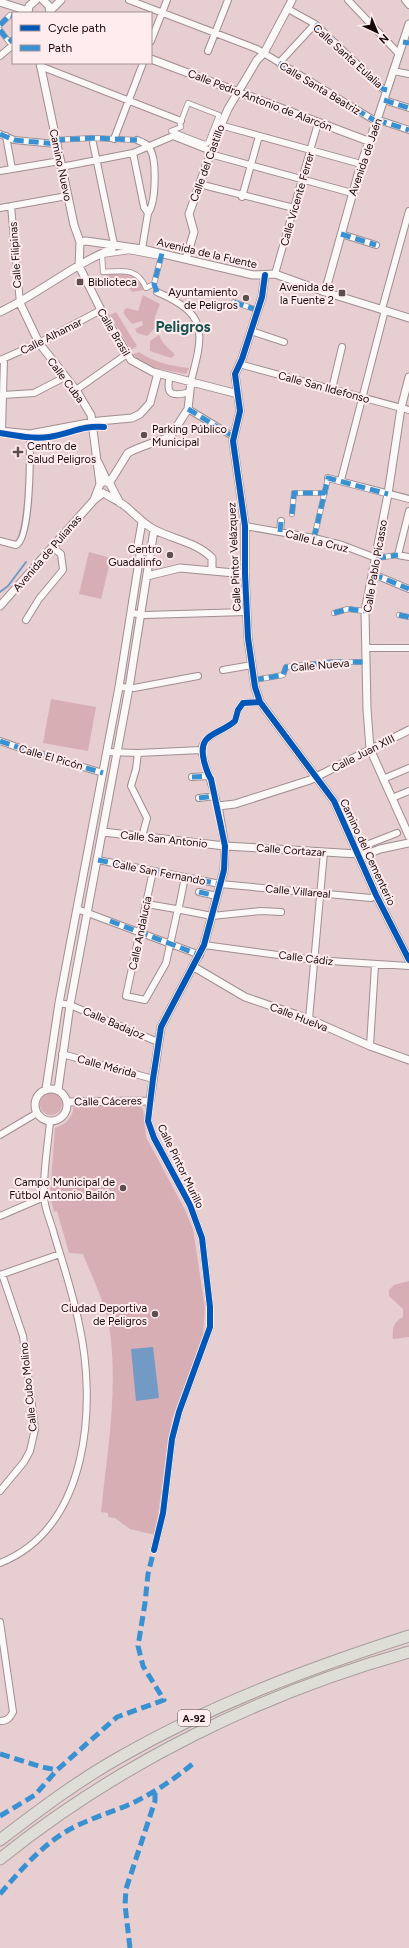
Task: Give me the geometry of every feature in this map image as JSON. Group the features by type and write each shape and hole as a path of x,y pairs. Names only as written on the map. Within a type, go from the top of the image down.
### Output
{"highway":[{"name":"A-92","path":"0,1840 78,1783 166,1732 211,1710 305,1670 409,1636"},
{"name":"A-92","path":"0,1859 85,1798 157,1754 197,1734 301,1689 409,1652"}],"street":[{"path":"0,2 28,12 30,4 34,0"},
{"path":"46,1 51,12 61,0"},
{"name":"Calle Santa Beatriz","path":"129,0 264,53 379,121 409,130"},
{"path":"152,39 167,0"},
{"path":"208,51 228,0"},
{"name":"Calle del Castillo","path":"186,259 194,232 189,214 220,125 237,92 257,60 264,53 292,0"},
{"path":"348,0 399,54"},
{"path":"405,0 409,5"},
{"name":"Calle Santa Eulalia","path":"288,9 315,24 383,89 387,90"},
{"path":"0,25 10,15 12,16"},
{"path":"279,63 315,24"},
{"name":"Avenida de Jaén","path":"325,292 368,141 379,121 393,71 399,54 406,42 409,24"},
{"path":"0,30 10,42 12,39"},
{"path":"0,56 12,45"},
{"name":"Calle Pedro Antonio de Alarcón","path":"152,59 368,141"},
{"path":"114,139 143,64"},
{"path":"40,65 181,121"},
{"name":"Camino Nuevo","path":"40,65 76,232 80,242 79,266"},
{"path":"393,71 409,74"},
{"path":"384,100 409,108"},
{"path":"188,103 219,115 208,143 205,144 171,131 181,127 181,121 188,103"},
{"name":"Calle Vicente Ferrer","path":"275,274 318,123"},
{"path":"220,125 361,164"},
{"path":"3,135 14,140 56,142 114,139 137,140 148,146 153,154 154,191 152,208 148,213 142,248"},
{"path":"3,135 12,169"},
{"path":"0,171 96,160 133,153 173,136 211,152 251,165 352,193"},
{"path":"242,197 259,136"},
{"path":"0,312 20,303 79,266 112,249 114,244 93,143"},
{"path":"133,153 144,207 148,213"},
{"path":"199,184 242,197 294,208"},
{"path":"0,208 68,196"},
{"name":"Calle Filipinas","path":"11,206 20,303"},
{"path":"341,480 409,211"},
{"path":"341,234 376,245"},
{"name":"Avenida de la Fuente","path":"80,242 86,240 142,248 162,255 186,259 253,276 275,274 325,292 409,318"},
{"path":"154,284 146,288 142,279 135,273 126,271 103,272 102,255 130,251 162,255 154,284 157,292 176,300 189,310 196,318 200,340 191,381 188,409 234,437"},
{"name":"Calle Brasil","path":"79,266 101,310 127,354 138,365 158,373 191,381"},
{"name":"Calle Pintor Velázquez","path":"265,275 257,310 242,360 235,374 240,411 234,437 234,458 245,526 244,574 246,612 254,680 260,702 317,776"},
{"path":"234,302 257,310"},
{"name":"Calle Cuba","path":"20,303 39,343 76,390 92,415 98,462 105,487 119,498 120,503 154,530 186,543 209,555 212,558 212,570"},
{"name":"Calle Alhamar","path":"2,360 39,343 101,310"},
{"path":"251,330 284,342"},
{"path":"332,389 342,347"},
{"path":"76,390 127,354"},
{"path":"2,360 3,395 1,431 30,434 93,422 128,420 140,414 150,403 158,373"},
{"name":"Calle San Ildefonso","path":"239,364 409,410"},
{"path":"170,376 168,385 169,391 172,394 178,396 190,392"},
{"path":"3,395 34,393 65,377"},
{"name":"Calle Pablo Picasso","path":"370,749 365,611 388,494 401,408 409,377"},
{"path":"191,381 238,394"},
{"name":"Avenida de Pulianas","path":"0,606 53,548 116,474 127,454 159,439 170,437 188,409"},
{"path":"0,541 16,545 19,544 21,540 28,509 30,434"},
{"path":"314,538 328,478 341,480 409,499"},
{"path":"292,514 294,492 325,493"},
{"path":"398,555 409,511"},
{"name":"Calle La Cruz","path":"280,532 281,521"},
{"path":"46,1089 58,1090 67,1102 66,1112 57,1120 50,1121 44,1119 37,1113 35,1107 36,1098 46,1089 59,1003 108,752 140,555 138,545 142,522"},
{"name":"Calle La Cruz","path":"245,526 314,538 342,545 376,558"},
{"path":"58,1090 70,1005 98,860 142,615 154,530"},
{"path":"26,620 39,599 63,570 61,554 53,548"},
{"path":"376,558 398,555 409,557"},
{"path":"147,576 180,568 244,574"},
{"path":"373,574 409,589"},
{"path":"334,613 348,609 365,611"},
{"path":"131,613 142,615 246,612"},
{"path":"399,615 409,616"},
{"path":"366,648 409,648"},
{"name":"Calle Nueva","path":"254,680 283,675 286,667 334,662 366,662"},
{"path":"223,670 252,665"},
{"path":"119,687 129,688 198,676"},
{"path":"108,752 138,753 201,750 203,743 210,736 235,722 238,710 243,703 260,702"},
{"name":"Calle Juan XIII","path":"218,806 235,804 310,780 409,730"},
{"name":"Calle El Picón","path":"0,741 103,773"},
{"path":"370,749 409,836"},
{"name":"Calle Pintor Murillo","path":"154,1550 163,1513 172,1439 179,1412 210,1328 210,1307 202,1238 190,1205 154,1138 148,1121 158,1042 167,1014 194,967 204,945 224,870 225,846 218,806 201,750"},
{"path":"138,753 131,786 147,818 142,837"},
{"path":"383,779 409,768"},
{"path":"192,777 209,776"},
{"name":"Camino del Cementerio","path":"317,776 334,801 376,895 409,960"},
{"path":"392,798 409,790"},
{"path":"199,798 215,796"},
{"path":"93,830 103,832"},
{"name":"Calle San Antonio","path":"103,832 225,846"},
{"path":"358,853 397,833"},
{"path":"358,853 409,843"},
{"name":"Calle Cortazar","path":"225,846 358,853"},
{"path":"308,1019 315,960 324,852"},
{"name":"Calle San Fernando","path":"98,860 220,884"},
{"name":"Calle Andalucía","path":"153,871 126,996 145,1000 166,962 171,944"},
{"path":"171,944 185,877"},
{"name":"Calle Villareal","path":"220,884 371,898 376,895"},
{"path":"199,892 217,896"},
{"path":"147,904 212,916 261,911 281,912"},
{"path":"77,909 200,955"},
{"name":"Calle Cádiz","path":"204,945 315,960 409,966"},
{"path":"370,1046 375,965"},
{"name":"Calle Huelva","path":"194,967 245,997 308,1019 370,1046 409,1060"},
{"name":"Calle Badajoz","path":"59,1003 70,1005 158,1042"},
{"name":"Calle Mérida","path":"62,1054 153,1079"},
{"name":"Calle Cáceres","path":"67,1102 150,1101"},
{"path":"0,1135 37,1113"},
{"path":"0,1563 10,1559 32,1545 49,1526 65,1502 76,1472 85,1434 88,1396 86,1360 79,1324 44,1197 50,1121"},
{"path":"0,1216 44,1197"},
{"path":"1,1275 60,1254"},
{"name":"Calle Cubo Molino","path":"0,1491 10,1482 24,1462 30,1451 35,1429 23,1336 1,1275"},
{"path":"0,1622 14,1712 4,1721 0,1721"}],"shaded area":[{"path":"108,274 132,274 143,286 144,290 132,292 126,283 108,282 105,278"},
{"path":"143,295 160,304 155,317 156,327 147,336 137,333 135,329 143,325 142,321 132,324 124,314 124,310 127,308 138,311"},
{"path":"116,312 137,346 131,350 110,315"},
{"path":"159,335 164,344 175,355 171,358 150,351 150,341"},
{"path":"139,352 162,363 189,368 186,374 150,367 132,355"},
{"path":"89,552 111,558 101,599 79,594"},
{"path":"51,699 96,707 88,751 43,743"},
{"path":"51,1093 59,1096 62,1104 59,1112 51,1115 43,1112 40,1104 43,1096"},
{"name":"Ciudad Deportiva de Peligros","path":"138,1104 143,1109 146,1137 185,1210 193,1229 205,1308 203,1336 172,1419 155,1535 130,1529 115,1518 108,1517 108,1513 101,1512 111,1422 113,1377 110,1332 102,1302 83,1254 69,1253 57,1211 54,1212 50,1195 55,1128 69,1120 74,1105"},
{"path":"409,1281 409,1337 393,1339 394,1326 397,1321 403,1317 403,1309 389,1296 389,1290 394,1285"}],"water":[{"path":"153,1347 159,1398 136,1401 131,1349"}],"waterway":[{"path":"0,592 8,586 26,562"}],"marked path":[{"path":"0,25 10,15 12,16"},
{"path":"315,24 383,89 387,90"},
{"path":"0,30 9,42 12,40"},
{"path":"403,42 409,43"},
{"path":"279,63 377,122"},
{"path":"384,100 409,108"},
{"path":"377,120 409,130"},
{"path":"0,134 14,140 56,144"},
{"path":"55,140 92,138 137,140"},
{"path":"341,234 376,245"},
{"path":"157,292 154,284 162,253"},
{"path":"234,302 257,310"},
{"path":"188,409 234,437"},
{"path":"314,538 328,478 388,494"},
{"path":"292,514 294,493 325,493"},
{"path":"280,532 281,521"},
{"path":"376,558 398,555"},
{"path":"373,574 409,589"},
{"path":"334,613 348,609 365,611"},
{"path":"399,615 409,617"},
{"path":"254,680 283,675 286,667 334,662 366,662"},
{"path":"0,741 103,773"},
{"path":"192,777 209,776"},
{"path":"199,798 215,796"},
{"path":"98,860 220,884"},
{"path":"199,892 217,896"},
{"path":"110,921 200,955"},
{"path":"0,1816 35,1795 57,1770 117,1717 164,1700 143,1666 138,1646 148,1574 154,1550"},
{"path":"0,1754 57,1770"},
{"path":"0,1894 31,1860 57,1837 96,1817 145,1797 180,1774 196,1761"},
{"path":"130,1948 125,1905 126,1889 155,1801 155,1789"}],"cycle path":[{"path":"265,275 262,297 242,359 235,374 240,411 233,441 245,526 245,574 248,638 255,687 260,702 334,801 376,895 409,960"},
{"path":"0,433 43,438 56,436 82,428 104,427"},
{"path":"154,1550 163,1513 172,1439 179,1412 210,1327 210,1307 202,1238 190,1205 154,1138 148,1121 153,1079 161,1027 204,945 224,870 225,846 211,779 204,761 204,745 210,736 235,721 238,710 243,703 260,702"}],"place":[{"name":"Biblioteca","path":"80,282"},
{"name":"Avenida de la Fuente 2","path":"342,293"},
{"name":"Ayuntamiento de Peligros","path":"246,298"},
{"name":"Parking Público Municipal","path":"144,435"},
{"name":"Centro de Salud Peligros","path":"18,452"},
{"name":"Centro Guadalinfo","path":"170,555"},
{"name":"Campo Municipal de Fútbol Antonio Bailón","path":"123,1188"},
{"name":"Ciudad Deportiva de Peligros","path":"155,1314"}],"district":[{"name":"Peligros","path":"183,327"}]}
